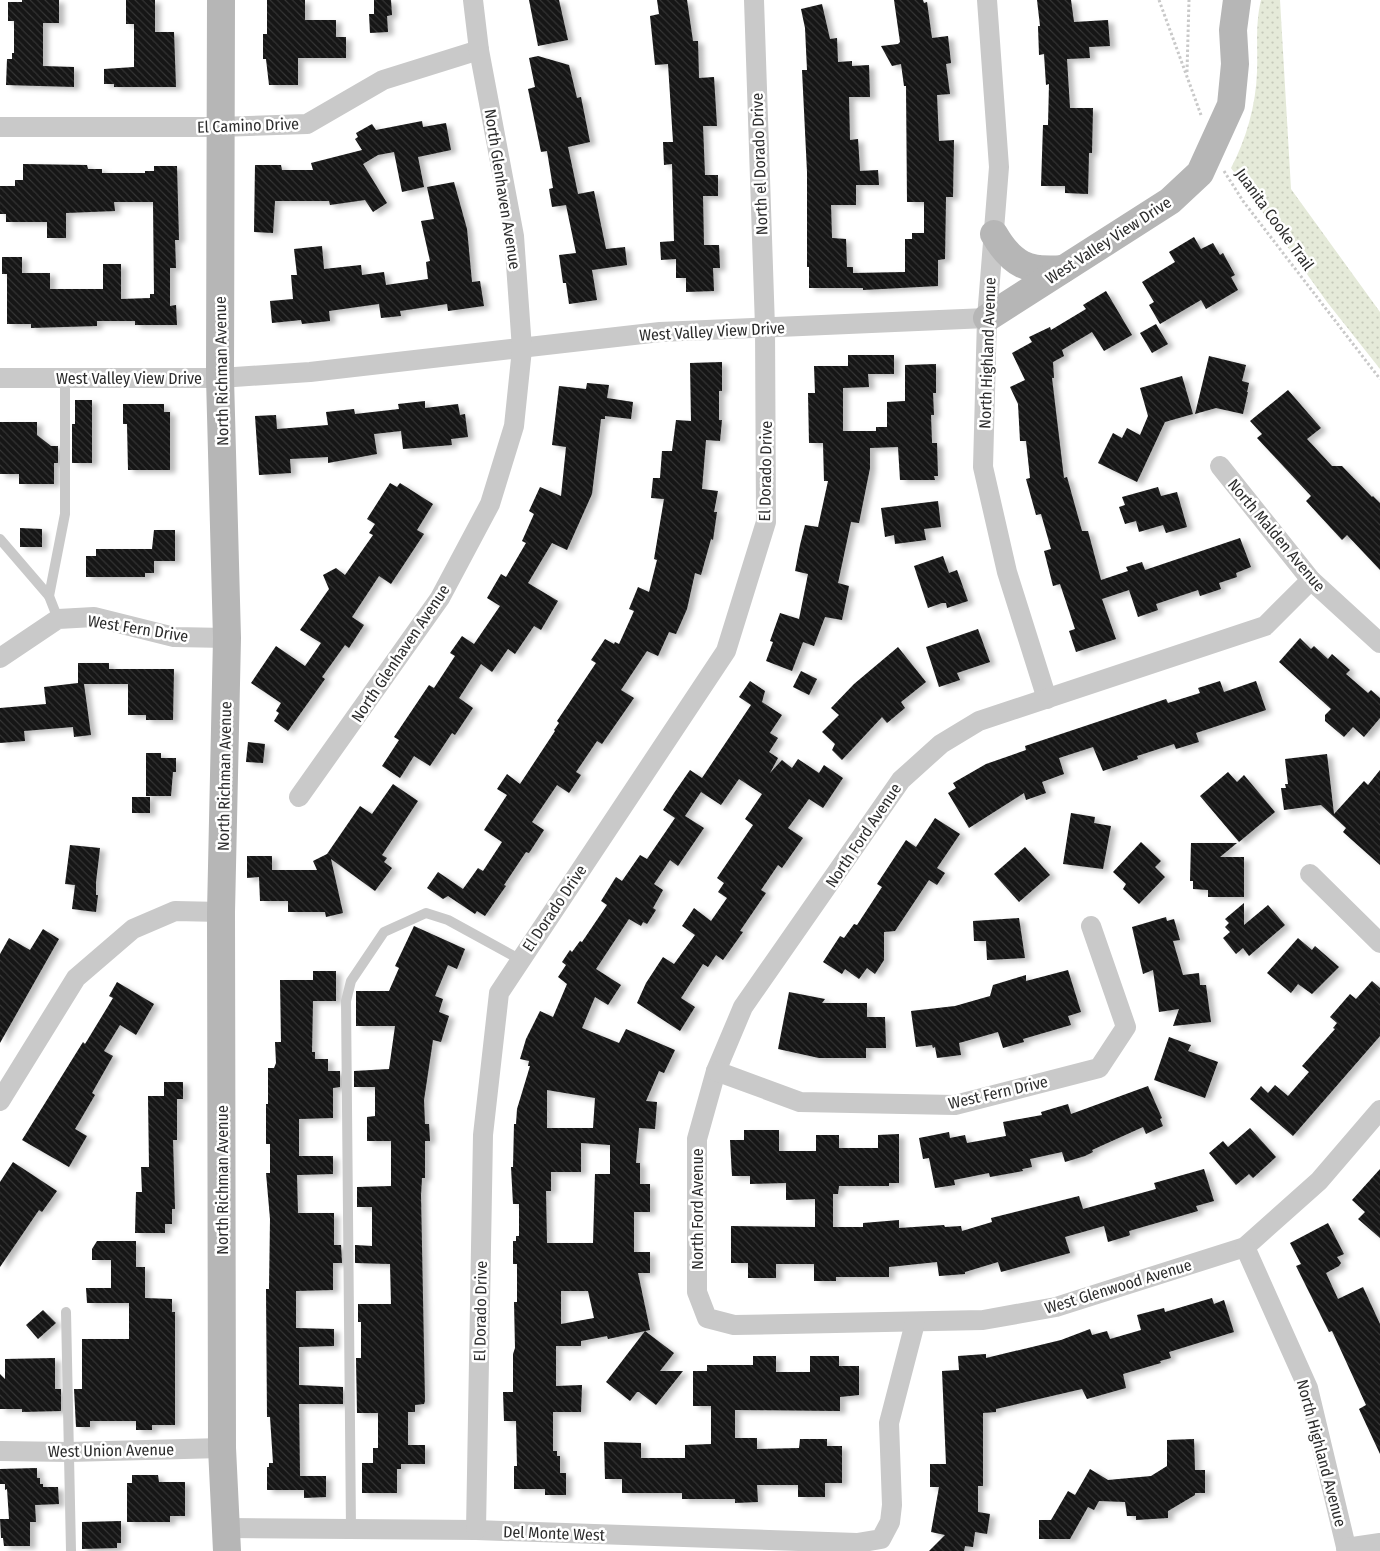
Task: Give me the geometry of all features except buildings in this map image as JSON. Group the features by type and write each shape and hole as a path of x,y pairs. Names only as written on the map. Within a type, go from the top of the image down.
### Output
{"street":[{"name":"North Richman Avenue","path":"221,0 219,127 220,378 227,638 221,912 222,1448 226,1539"},
{"name":"North Glenhaven Avenue","path":"299,797 440,598 490,504 514,426 522,349 514,236 479,50 473,0"},
{"name":"North el Dorado Drive","path":"754,0 764,327"},
{"name":"North Highland Avenue","path":"987,0 999,167 987,318 983,467 1007,572 1047,699"},
{"name":"West Valley View Drive","path":"0,378 220,378 310,372 660,332 987,318 1170,201 1200,173 1231,105 1235,64 1233,30 1237,0"},
{"name":"El Camino Drive","path":"0,127 219,127 307,124 383,80 479,50"},
{"path":"994,234 1005,253 1024,267 1042,271 1063,269"},
{"name":"El Dorado Drive","path":"476,1530 483,1134 499,993 726,651 766,522 764,327"},
{"name":"North Malden Avenue","path":"1220,466 1311,580 1380,643"},
{"name":"North Ford Avenue","path":"707,1318 697,1292 697,1139 716,1071 743,1007 901,780 941,744 979,721 1265,626 1311,580"},
{"name":"West Fern Drive","path":"58,619 94,617 174,636 227,638"},
{"path":"0,658 58,619"},
{"path":"1310,874 1380,943"},
{"path":"0,1101 76,978 133,929 175,910 221,912"},
{"name":"West Fern Drive","path":"716,1071 800,1102 955,1106 1099,1068 1126,1027 1091,926"},
{"name":"West Glenwood Avenue","path":"707,1318 734,1325 915,1323 983,1320 1056,1307 1245,1247 1319,1181 1380,1110"},
{"name":"North Highland Avenue","path":"1245,1247 1308,1388 1346,1550"},
{"name":"Del Monte West","path":"226,1539 351,1530 476,1530 857,1543 881,1539 890,1522 892,1504 889,1423 915,1323"},
{"name":"West Union Avenue","path":"0,1451 69,1452 222,1448"},
{"path":"1346,1550 1380,1543"}],"lane":[{"path":"49,596 65,514 65,378"},
{"path":"0,539 49,596 58,619"},
{"path":"351,1530 346,1000 351,981 384,932 426,913 448,920 520,959"},
{"path":"66,1312 71,1551"}],"path":[{"name":"Juanita Cooke Trail","path":"1158,0 1213,148 1227,176 1243,202 1380,379"},
{"path":"1187,75 1189,0"}],"green space":[{"path":"1261,0 1280,0 1291,189 1380,312 1380,369 1327,302 1231,168 1246,134 1255,97 1257,27"}]}
